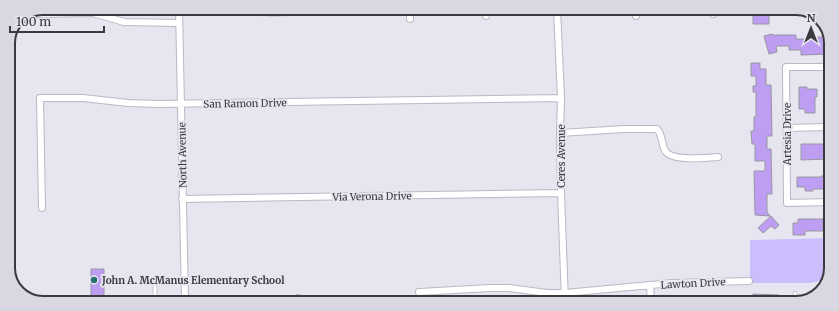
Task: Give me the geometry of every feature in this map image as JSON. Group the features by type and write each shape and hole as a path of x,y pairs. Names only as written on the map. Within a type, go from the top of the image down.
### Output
{"street":[{"path":"100,15 129,23 179,23"},
{"name":"North Avenue","path":"179,15 185,296"},
{"name":"Ceres Avenue","path":"558,15 561,98 561,193 565,293"},
{"name":"Artesia Drive","path":"824,67 786,67 787,203 824,202"},
{"name":"San Ramon Drive","path":"42,208 40,98 83,98 136,103 181,104 561,98"},
{"path":"787,128 824,128"},
{"path":"560,134 617,129 657,129 660,132 666,152 669,154 684,158 718,157"},
{"name":"Via Verona Drive","path":"182,199 561,193"},
{"name":"Lawton Drive","path":"419,292 509,288 547,293 565,293 672,283 749,281"},
{"path":"650,285 651,296"}],"lane":[{"path":"155,282 155,296"}],"shaded area":[{"path":"824,238 823,277 821,281 810,283 750,283 750,240"}],"building":[{"path":"753,15 769,15 769,24 753,24"},
{"path":"772,34 796,35 796,39 818,39 818,37 823,37 824,54 801,55 801,50 789,50 789,46 776,46 777,52 769,54 764,36"},
{"path":"751,63 760,63 760,69 766,69 766,85 771,85 772,136 767,136 767,149 771,149 772,194 767,194 767,212 770,216 755,215 754,171 765,171 765,161 755,161 755,144 752,144 751,131 754,131 754,117 756,117 756,92 753,92 753,86 756,86 756,76 751,76"},
{"path":"799,87 817,89 817,97 815,97 815,113 805,113 805,109 799,109"},
{"path":"801,144 824,144 824,159 801,160"},
{"path":"824,176 824,189 805,191 805,187 797,187 797,177"},
{"path":"771,216 779,225 775,229 771,226 763,233 758,228"},
{"path":"798,219 823,219 823,231 805,231 805,235 793,235 793,223 798,223"},
{"path":"91,269 104,269 104,296 91,296"},
{"path":"753,294 779,295 779,296 753,296"}],"place":[{"name":"John A. McManus Elementary School","path":"94,280"}]}
